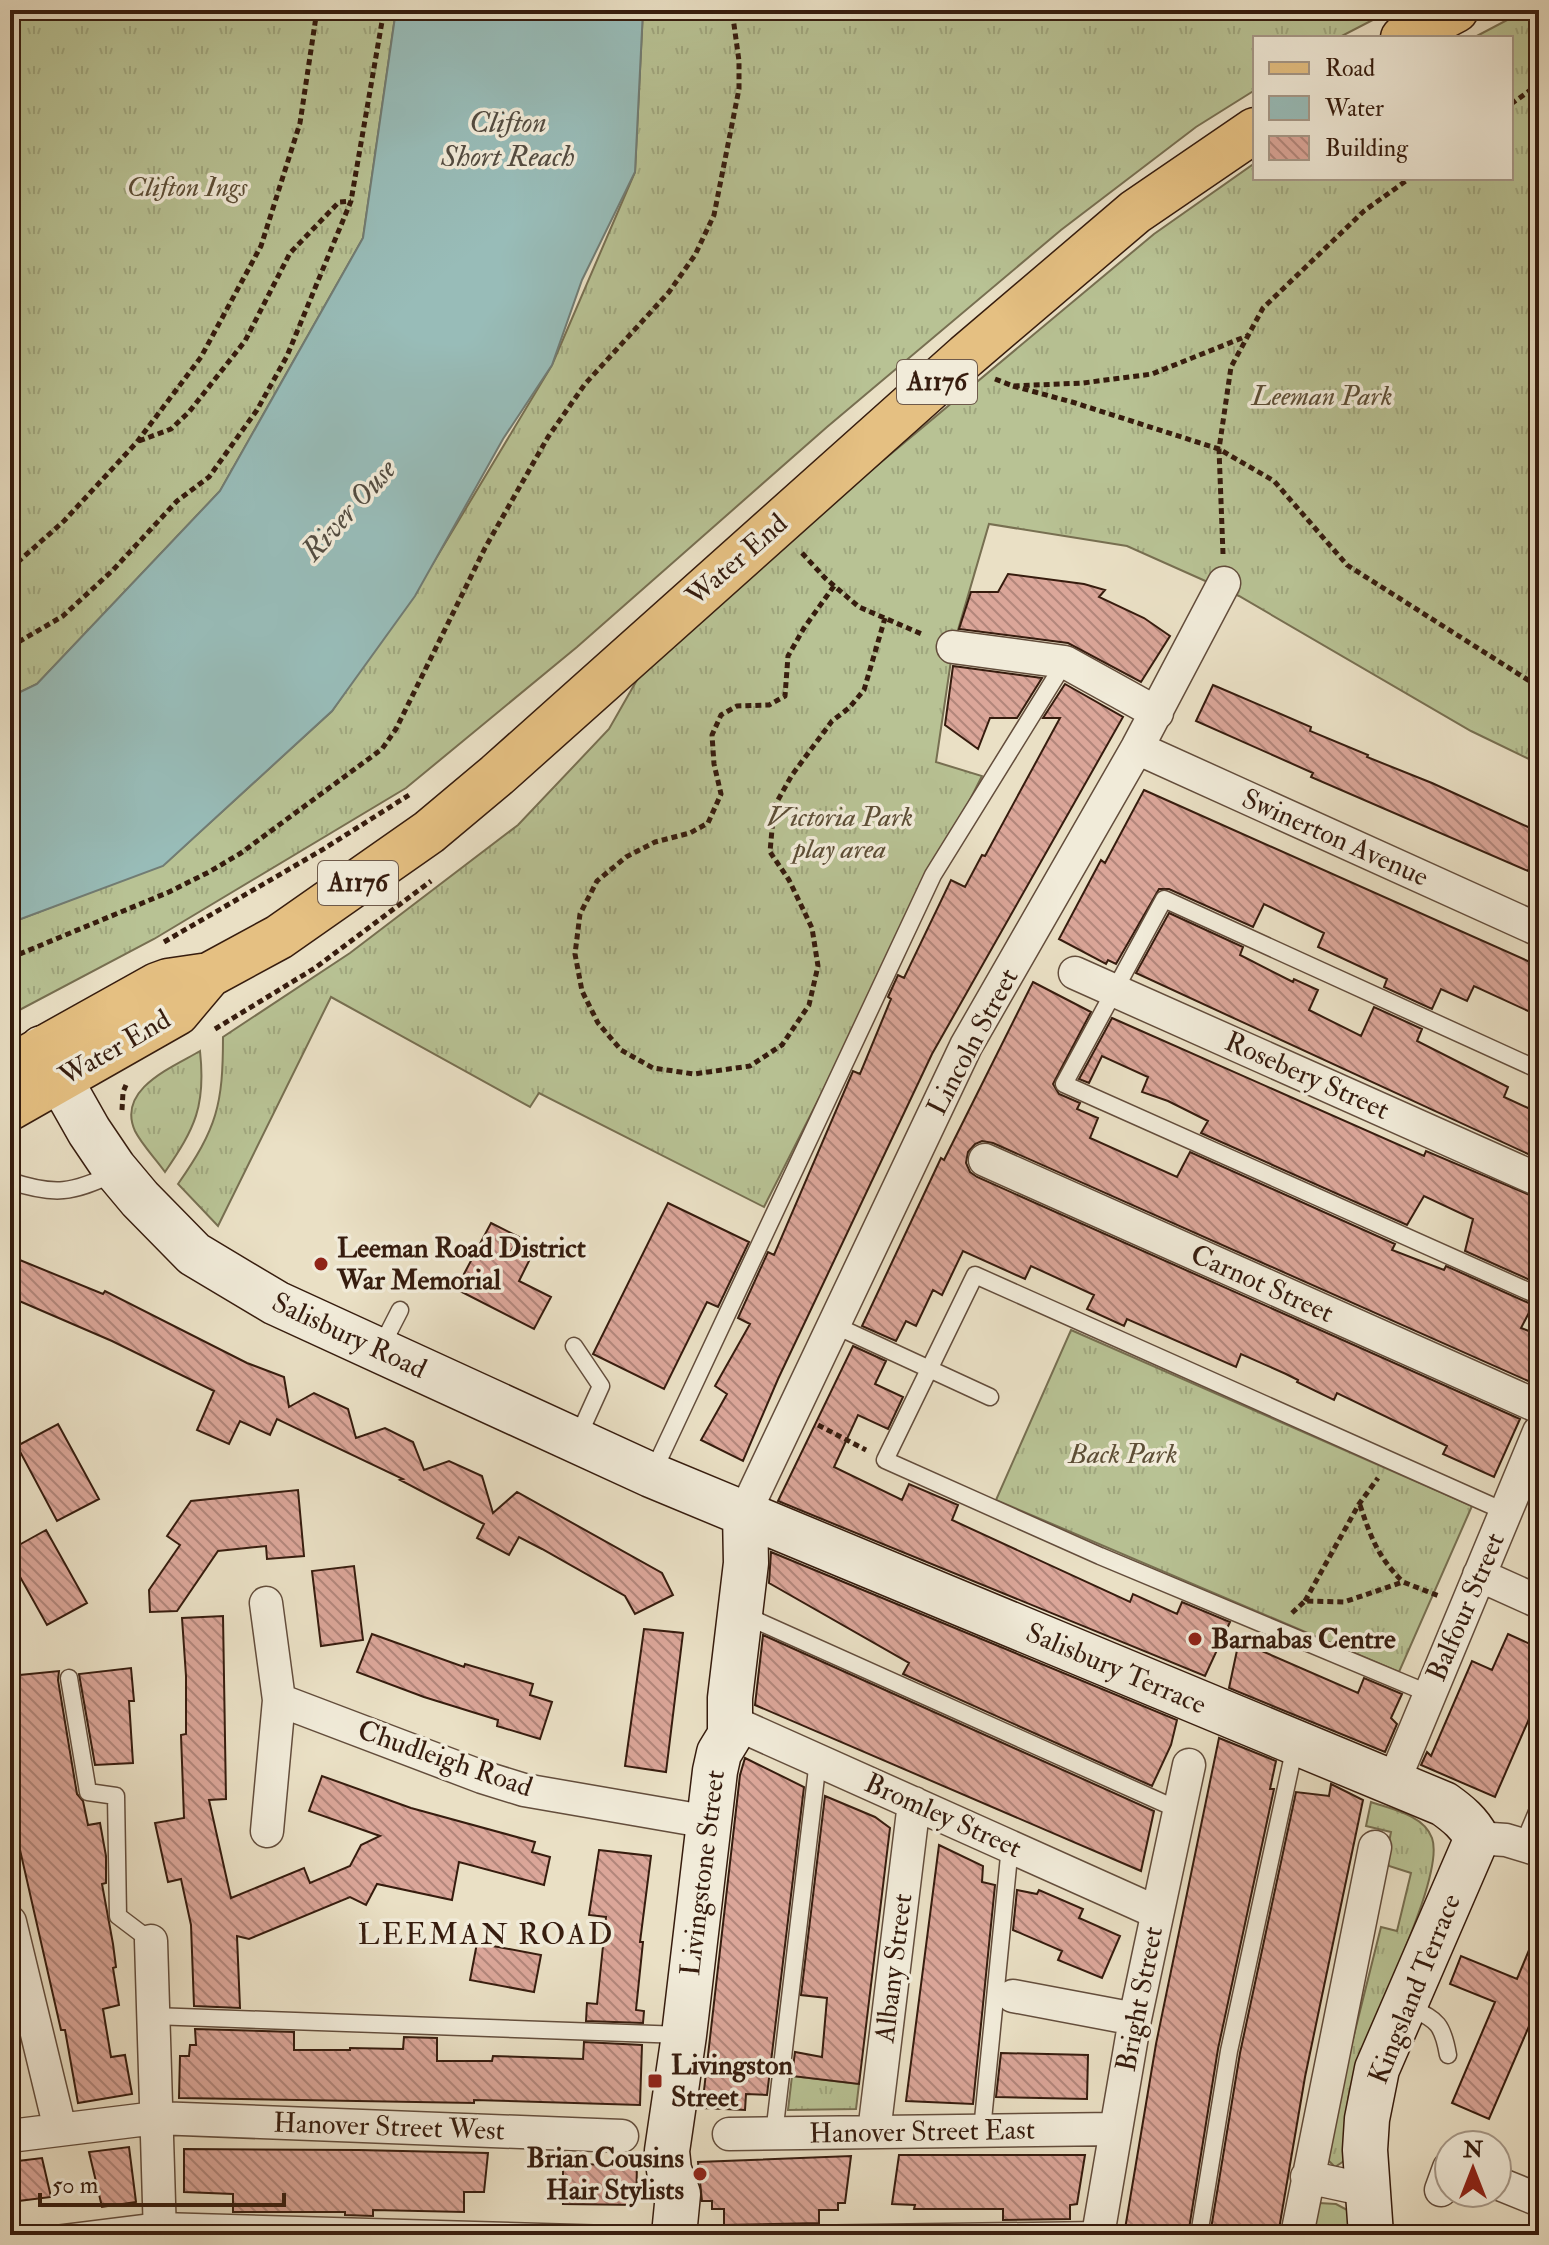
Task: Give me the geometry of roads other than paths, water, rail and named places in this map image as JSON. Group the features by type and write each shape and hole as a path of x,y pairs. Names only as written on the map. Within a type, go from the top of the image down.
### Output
{"main road":[{"path":"1407,36 1456,10"},
{"name":"Water End","path":"10,1108 37,1065 182,1010 209,975 279,937 429,832 497,775 966,356 1135,212 1253,131"}],"street":[{"name":"Lincoln Street","path":"745,1512 966,1046 1157,713 1224,583"},
{"path":"953,647 1065,662 1157,713"},
{"name":"Swinerton Avenue","path":"1137,748 1537,924"},
{"name":"Rosebery Street","path":"1075,973 1539,1180"},
{"name":"Salisbury Road","path":"37,1065 117,1172 194,1254 276,1303 651,1475 745,1512"},
{"name":"Carnot Street","path":"985,1160 1539,1407"},
{"name":"Balfour Street","path":"1393,1783 1539,1432"},
{"name":"Livingstone Street","path":"674,2235 678,2194 669,2170 667,2151 719,1753 730,1735 730,1698 746,1563 745,1512"},
{"name":"Salisbury Terrace","path":"745,1512 1444,1804 1470,1825 1477,1838"},
{"path":"1479,1575 1539,1602"},
{"path":"266,1603 279,1700 267,1831"},
{"name":"Chudleigh Road","path":"279,1700 524,1790 709,1822"},
{"name":"Bromley Street","path":"730,1721 1156,1912"},
{"name":"Bright Street","path":"1099,2233 1135,2019 1189,1765"},
{"name":"Albany Street","path":"874,2132 914,1803"},
{"path":"1477,1838 1531,1848"},
{"name":"Kingsland Terrace","path":"1371,2235 1365,2150 1369,2106 1377,2069 1477,1838"},
{"name":"Kingsland Terrace","path":"1297,2235 1375,1847"},
{"path":"10,1922 60,2129"},
{"path":"151,1941 160,2228"},
{"path":"1013,1996 1135,2019"},
{"name":"Hanover Street West","path":"10,2136 156,2118 622,2136"},
{"name":"Hanover Street East","path":"729,2134 1115,2129"},
{"path":"1307,2177 1367,2190"},
{"path":"1513,2189 1539,2200"}],"lane":[{"path":"651,1475 933,875 1065,662"},
{"path":"1539,1070 1164,899 1064,1084 1539,1296"},
{"path":"10,1181 40,1191 55,1192 94,1183 117,1172"},
{"path":"1430,1694 1100,1556 885,1460 975,1275 1506,1512"},
{"path":"379,1350 400,1310"},
{"path":"834,1325 990,1397"},
{"path":"574,1346 601,1386 576,1441"},
{"path":"740,1613 1179,1810"},
{"path":"69,1678 88,1792 116,1796 118,1916 151,1941"},
{"path":"1199,2235 1229,2051 1296,1743"},
{"path":"774,2134 818,1760"},
{"path":"1531,1848 1539,1807"},
{"path":"982,2130 1010,1846"},
{"path":"1404,2004 1435,2020 1445,2033 1448,2055"},
{"path":"153,2016 684,2035"},
{"path":"48,2235 160,2228 645,2235"},
{"path":"732,2235 1099,2233"}],"water":[{"name":"Clifton Short Reach","path":"396,10 643,10 635,172 582,280 552,365 503,439 415,596 332,711 163,866 10,923 10,697 37,684 220,491 363,238"}],"place":[{"name":"Leeman Road District War Memorial","path":"321,1264"},
{"name":"Barnabas Centre","path":"1195,1639"},
{"name":"Livingston Street","path":"655,2081"},
{"name":"Brian Cousins Hair Stylists","path":"700,2174"}],"district":[{"name":"LEEMAN ROAD","path":"486,1934"}],"park label":[{"name":"Clifton Ings","path":"187,187"},
{"name":"Leeman Park","path":"1322,396"},
{"name":"Victoria Park play area","path":"840,833"},
{"name":"Back Park","path":"1123,1454"}],"water label":[{"name":"River Ouse","path":"349,510"}]}
